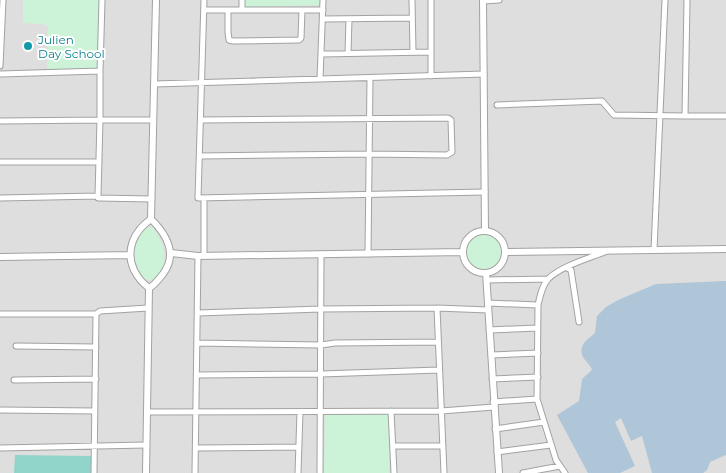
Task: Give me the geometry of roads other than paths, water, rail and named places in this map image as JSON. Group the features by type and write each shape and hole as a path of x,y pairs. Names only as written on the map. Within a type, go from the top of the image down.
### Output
{"street":[{"path":"0,66 3,0"},
{"path":"98,196 102,0"},
{"path":"149,288 142,284 136,274 131,262 130,249 138,232 151,219 156,0"},
{"path":"204,0 198,198 485,192"},
{"path":"242,0 242,10"},
{"path":"320,79 324,0"},
{"path":"412,0 413,52"},
{"path":"431,0 431,76"},
{"path":"485,230 483,0 499,0"},
{"path":"654,250 665,0"},
{"path":"685,116 687,0"},
{"path":"204,10 323,10"},
{"path":"228,10 228,32 230,40 233,41 299,40 301,38 302,10"},
{"path":"323,19 412,18"},
{"path":"348,53 349,19"},
{"path":"321,54 431,52"},
{"path":"0,74 100,71"},
{"path":"154,84 484,74"},
{"path":"368,254 370,78"},
{"path":"497,105 602,101 614,116 726,116"},
{"path":"200,156 448,155 452,152 451,120 448,118 201,120"},
{"path":"0,121 153,120"},
{"path":"0,162 99,162"},
{"path":"0,198 98,196 98,198 152,199"},
{"path":"195,473 197,343 204,198"},
{"path":"149,288 154,286 165,271 171,253 170,246 159,227 151,219"},
{"path":"486,276 504,260 505,252 504,244 500,237 493,232 485,230 471,235 464,245 464,260 469,266 486,276 548,279"},
{"path":"505,252 726,249"},
{"path":"565,473 556,460 538,399 538,305 541,291 548,279 567,268 608,251"},
{"path":"171,253 201,256 463,252"},
{"path":"320,473 321,254"},
{"path":"0,257 130,255"},
{"path":"567,268 571,270 579,322"},
{"path":"486,276 499,473"},
{"path":"146,473 149,288"},
{"path":"198,313 538,305"},
{"path":"0,314 96,314 100,311 148,308"},
{"path":"437,308 444,473"},
{"path":"94,473 96,314"},
{"path":"489,330 538,328"},
{"path":"197,343 321,345 335,343 438,342"},
{"path":"16,346 96,347"},
{"path":"491,355 538,353"},
{"path":"197,375 321,374 439,370"},
{"path":"492,379 538,377"},
{"path":"14,380 96,379"},
{"path":"147,412 441,411 538,399"},
{"path":"0,410 95,411"},
{"path":"391,411 394,473"},
{"path":"298,473 300,412"},
{"path":"495,429 544,422"},
{"path":"0,448 146,445"},
{"path":"497,452 551,445"},
{"path":"393,446 443,446"},
{"path":"196,448 298,447"},
{"path":"523,473 560,466"}],"place":[{"name":"Julien Day School","path":"28,46"}]}
